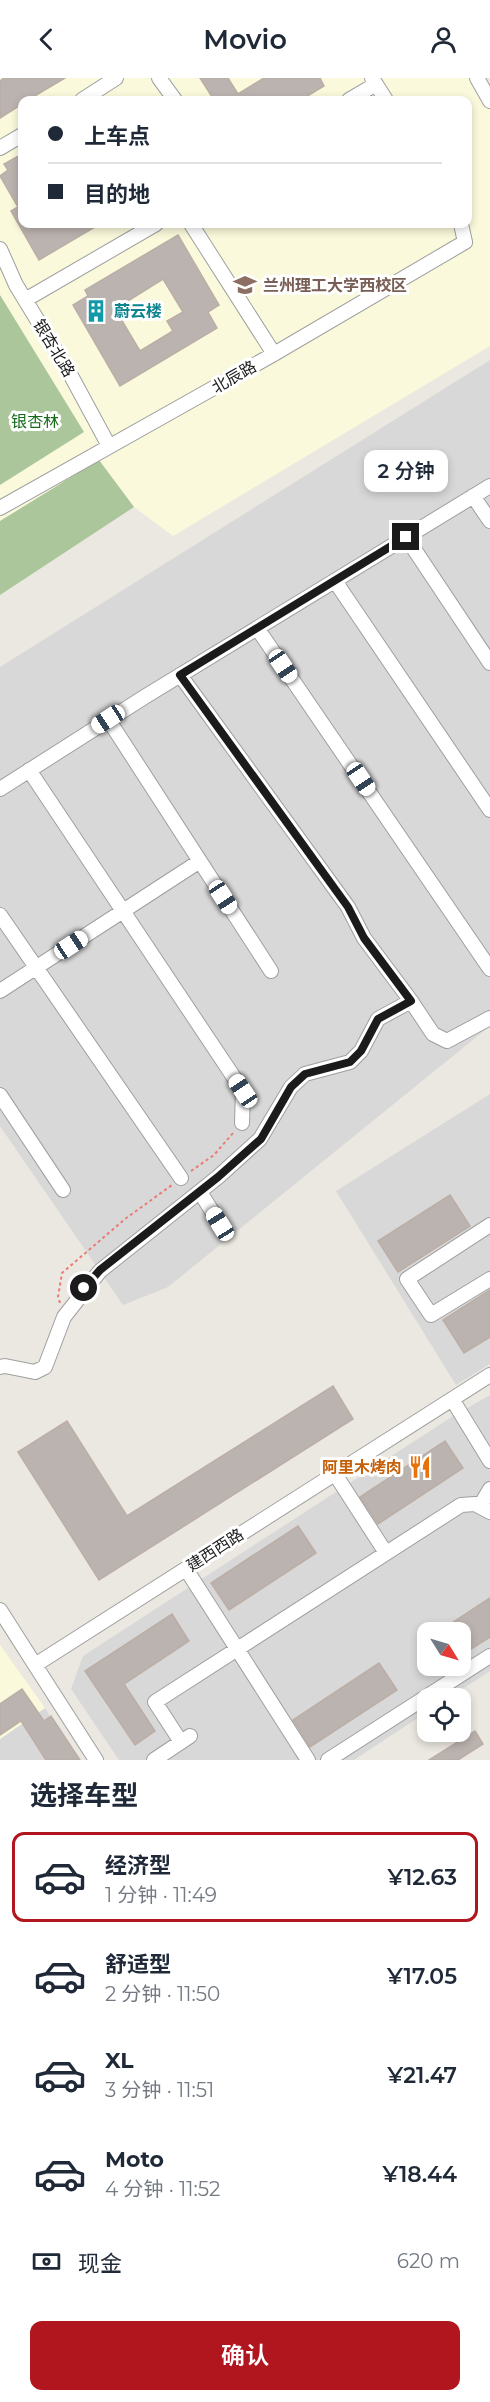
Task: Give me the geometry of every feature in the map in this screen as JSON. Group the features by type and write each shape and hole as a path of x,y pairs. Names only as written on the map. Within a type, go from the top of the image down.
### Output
{"street":[{"path":"103,95 116,78"},
{"path":"159,78 172,96"},
{"path":"477,78 490,101"},
{"path":"354,96 374,81 383,96"},
{"path":"0,148 18,137"},
{"path":"25,300 149,228"},
{"path":"194,228 274,354"},
{"name":"北辰路","path":"0,508 136,433 465,242 462,228"},
{"name":"银杏北路","path":"0,249 25,300 109,446"},
{"path":"0,789 108,719 490,486"},
{"path":"473,496 490,521"},
{"path":"406,537 490,663"},
{"path":"335,581 490,810"},
{"path":"257,628 490,969"},
{"path":"180,675 348,907 364,938 433,1035 447,1041 490,1018"},
{"path":"108,719 271,971"},
{"path":"29,770 243,1091 242,1123"},
{"path":"0,991 200,861"},
{"path":"0,915 181,1179"},
{"path":"0,1367 35,1372 45,1367 64,1317 100,1270 200,1192 261,1139 291,1087 305,1074 350,1062 361,1051 378,1019 411,1001"},
{"path":"0,1095 63,1190"},
{"path":"200,1192 220,1224"},
{"path":"490,1225 407,1279 431,1316 490,1279"},
{"name":"建西西路","path":"35,1665 490,1375"},
{"path":"452,1399 490,1461"},
{"path":"335,1474 386,1553"},
{"path":"154,1760 185,1739 155,1702 461,1505 485,1509 490,1489"},
{"path":"186,1569 308,1760"},
{"path":"0,1611 96,1760"},
{"path":"328,1760 490,1656"}],"path":[{"path":"64,1317 58,1297 62,1273 125,1219 214,1155 242,1123"}],"shaded area":[{"name":"兰州理工大学西校区","path":"0,78 470,78 490,110 490,346 173,536 134,507 95,470 0,527"},
{"path":"490,360 490,1026 168,1287 123,1305 0,1126 0,667"},
{"path":"490,1094 490,1364 456,1385 336,1191"},
{"path":"490,1395 490,1671 464,1688 417,1688 417,1719 354,1760 119,1760 71,1689 83,1656 450,1418"},
{"path":"0,1645 45,1708 0,1739"},
{"path":"45,1708 76,1760 0,1760 0,1739"}],"green space":[{"name":"银杏林","path":"0,295 84,432 0,485"},
{"path":"99,460 134,507 0,595 0,521"}],"building":[{"path":"4,78 65,78 35,96 18,96 18,107 0,118 0,81"},
{"path":"200,78 228,78 238,94 264,78 320,78 324,86 308,96 211,96"},
{"path":"18,156 18,207 0,176 8,170 4,164"},
{"path":"18,207 18,223 11,211"},
{"path":"21,228 93,228 39,260"},
{"name":"蔚云楼","path":"178,235 219,305 208,312 217,328 120,386 73,305 88,296 85,290","holes":["163,279 183,312 167,321 173,331 140,351 115,309"]},
{"path":"450,1195 470,1226 398,1272 378,1241"},
{"path":"490,1290 490,1337 464,1353 443,1320"},
{"path":"333,1386 353,1419 99,1580 18,1452 67,1421 127,1516"},
{"path":"445,1441 463,1468 378,1524 360,1497"},
{"path":"298,1526 316,1553 229,1610 211,1583"},
{"path":"490,1598 490,1637 471,1649 471,1622 453,1622"},
{"path":"172,1614 189,1641 124,1684 155,1731 135,1745 85,1671"},
{"path":"379,1663 397,1690 310,1747 293,1720"},
{"path":"22,1689 44,1721 51,1716 80,1760 46,1760 21,1721 0,1735 0,1704"},
{"path":"475,1731 483,1744 458,1760 429,1760 458,1742 471,1742 471,1734"}],"place":[{"name":"兰州理工大学西校区","path":"245,285"},
{"name":"蔚云楼","path":"96,311"},
{"name":"阿里木烤肉","path":"420,1467"}],"route":[{"path":"84,1288 100,1270 218,1177 261,1139 291,1087 305,1074 350,1062 361,1051 378,1019 411,1001 364,938 348,907 180,675 406,537"}]}
